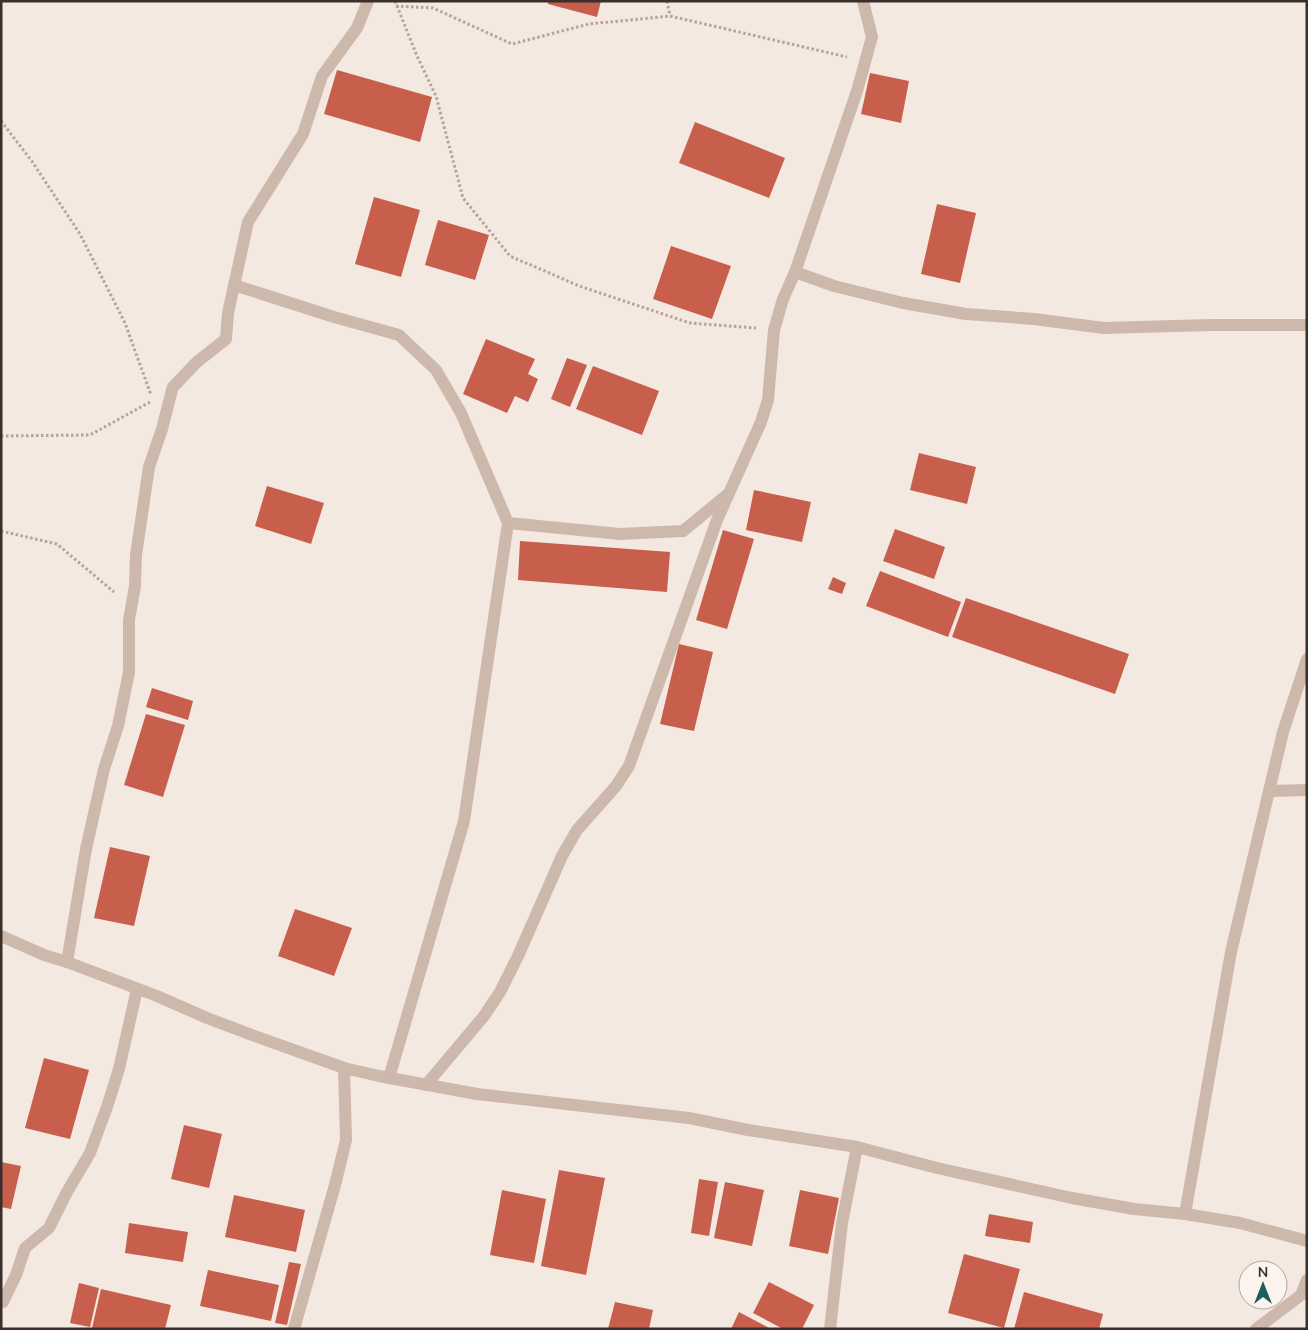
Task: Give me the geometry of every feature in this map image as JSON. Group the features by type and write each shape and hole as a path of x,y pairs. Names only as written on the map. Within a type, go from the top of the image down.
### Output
{"street":[{"path":"68,962 86,849 104,769 118,726 129,672 130,620 135,586 136,555 149,467 162,429 172,390 196,362 226,339 228,313 248,222 303,134 322,76 357,28 368,1"},
{"path":"426,1085 484,1016 500,992 562,856 577,830 616,786 629,766 717,520 753,443 768,400 774,330 783,299 795,272 856,91 872,37 863,1"},
{"path":"795,272 834,286 903,303 966,314 1034,319 1104,328 1307,325"},
{"path":"234,285 334,317 399,335 436,370 461,413 508,523 464,821 389,1078"},
{"path":"508,523 620,534 684,531 729,494"},
{"path":"1185,1214 1231,952 1283,732 1307,659"},
{"path":"1270,791 1307,790"},
{"path":"1,936 44,955 68,962 207,1018 344,1068 477,1094 689,1118 748,1130 856,1146 937,1168 1072,1198 1134,1209 1185,1214 1240,1223 1307,1241"},
{"path":"1,1301 3,1302 16,1275 25,1248 50,1228 67,1192 90,1153 119,1069 137,989"},
{"path":"294,1329 346,1140 344,1068"},
{"path":"830,1329 842,1223 856,1146"},
{"path":"1256,1329 1301,1295 1307,1280"}],"path":[{"path":"394,1 416,56 436,96 463,198 510,256 579,286 690,323 774,330"},
{"path":"667,1 670,16"},
{"path":"396,6 433,8 512,44 589,24 670,16 865,61"},
{"path":"1,121 31,160 80,234 125,323 153,400 90,435 1,436"},
{"path":"1,531 57,544 132,608"}],"building":[{"path":"548,1 601,1 597,17 548,4"},
{"path":"337,70 432,97 420,142 324,114"},
{"path":"870,73 909,81 901,123 861,114"},
{"path":"695,122 785,158 769,198 679,163"},
{"path":"374,197 420,210 401,277 355,264"},
{"path":"937,204 976,213 960,283 921,274"},
{"path":"438,220 489,235 475,280 425,265"},
{"path":"671,246 731,266 712,319 653,299"},
{"path":"486,339 535,359 528,374 538,379 528,402 515,396 507,413 463,394"},
{"path":"567,358 587,365 570,407 551,399"},
{"path":"593,366 659,391 642,435 576,409"},
{"path":"919,453 976,467 967,504 910,490"},
{"path":"267,486 324,503 311,544 255,526"},
{"path":"754,490 811,502 802,542 746,530"},
{"path":"895,529 945,547 934,579 883,561"},
{"path":"723,530 754,539 727,629 696,620"},
{"path":"520,541 670,552 667,592 518,580"},
{"path":"880,571 961,602 948,637 866,606"},
{"path":"833,577 846,583 842,594 828,589"},
{"path":"966,598 1129,654 1115,694 952,637"},
{"path":"679,644 713,652 694,731 660,724"},
{"path":"152,688 193,701 188,720 146,707"},
{"path":"146,714 185,725 163,797 124,785"},
{"path":"110,847 150,856 134,926 94,918"},
{"path":"295,909 352,928 334,976 278,956"},
{"path":"44,1058 89,1070 70,1139 25,1128"},
{"path":"184,1125 222,1134 209,1188 171,1179"},
{"path":"1,1162 21,1166 11,1209 1,1207"},
{"path":"559,1170 605,1178 586,1275 541,1266"},
{"path":"699,1179 718,1182 709,1236 691,1233"},
{"path":"725,1182 764,1190 752,1246 714,1238"},
{"path":"502,1190 546,1199 534,1263 490,1255"},
{"path":"800,1190 839,1198 828,1254 789,1246"},
{"path":"234,1195 305,1210 296,1252 225,1237"},
{"path":"989,1214 1033,1222 1030,1243 985,1236"},
{"path":"129,1223 188,1232 183,1262 125,1253"},
{"path":"964,1254 1020,1269 1004,1328 948,1313"},
{"path":"289,1262 301,1264 287,1325 275,1323"},
{"path":"208,1270 279,1285 271,1321 200,1306"},
{"path":"769,1282 814,1305 802,1329 783,1329 753,1313"},
{"path":"79,1283 99,1288 90,1327 70,1323"},
{"path":"101,1289 171,1305 165,1329 92,1328"},
{"path":"1024,1292 1103,1314 1099,1329 1014,1329"},
{"path":"615,1302 653,1310 649,1329 608,1329"},
{"path":"739,1312 771,1329 731,1329"}]}
